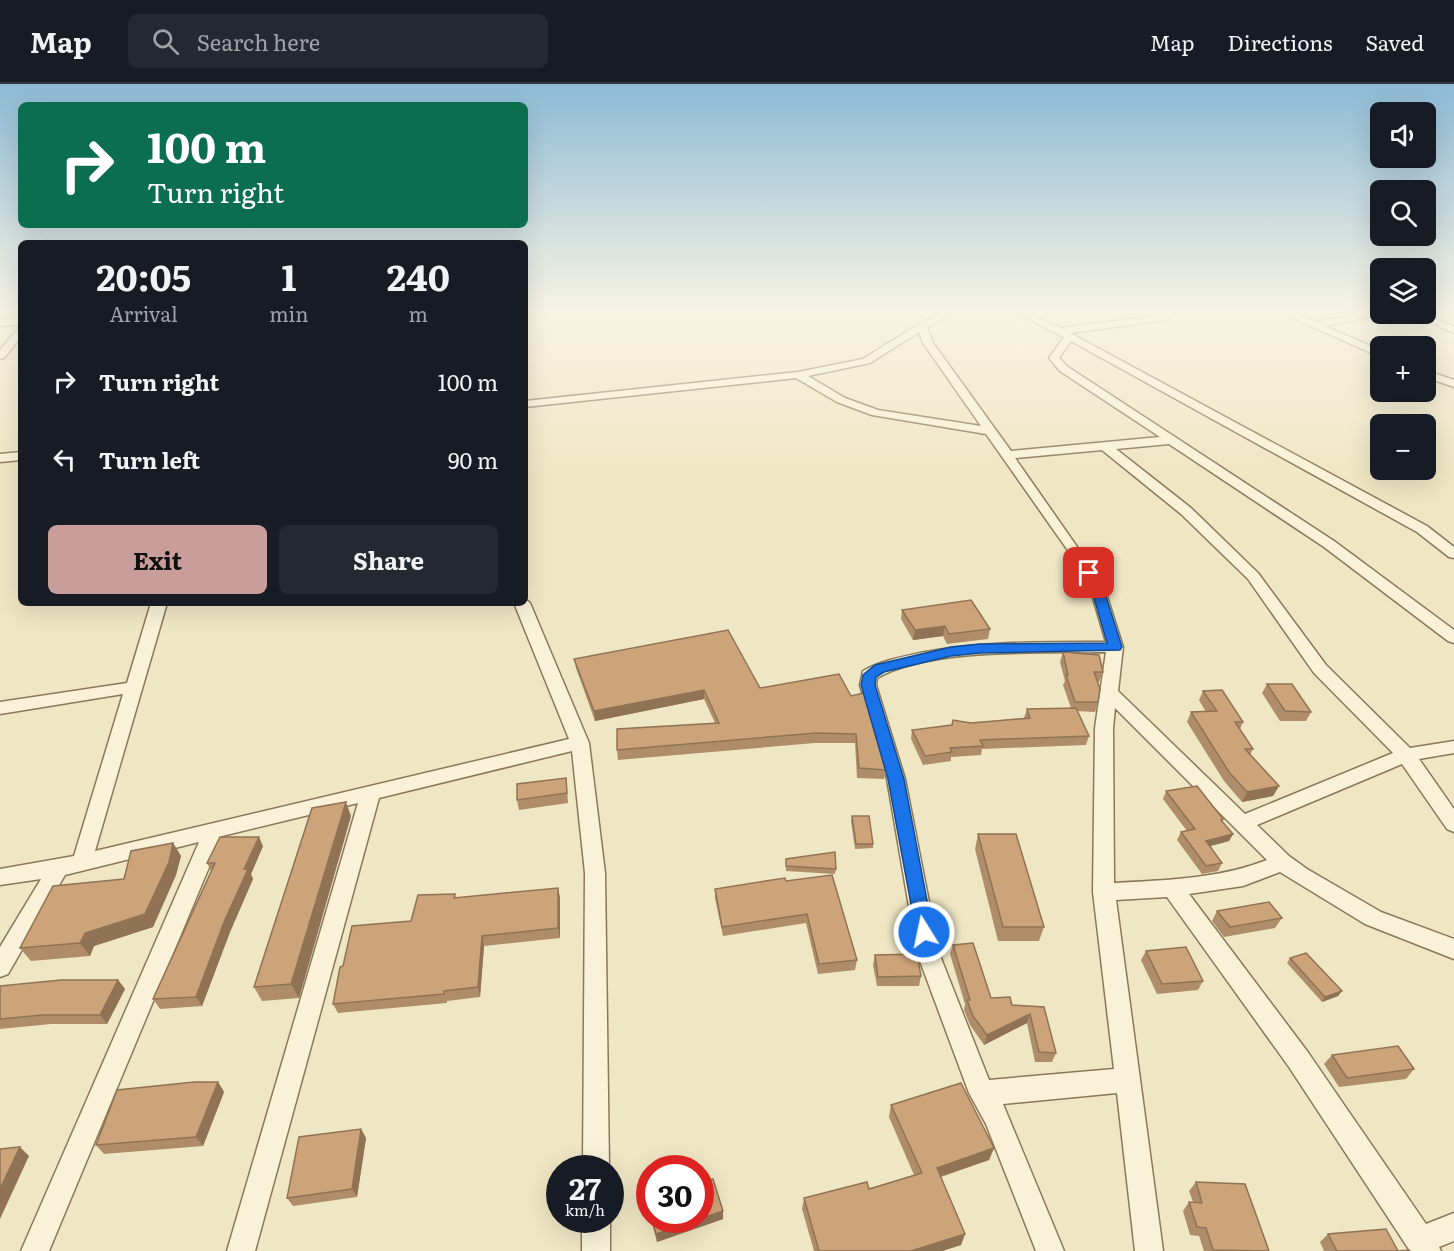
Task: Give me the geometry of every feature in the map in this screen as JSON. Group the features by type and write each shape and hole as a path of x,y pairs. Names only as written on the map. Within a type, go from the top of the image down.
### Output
{"street":[{"path":"528,404 798,375 835,367"},
{"path":"948,367 1096,584 1115,647 1104,729 1104,892 1149,1251"},
{"path":"1062,367 1329,544 1454,639"},
{"path":"1128,367 1422,529 1454,554"},
{"path":"798,375 841,400 876,413 991,431"},
{"path":"1436,377 1454,384"},
{"path":"1007,455 1171,440"},
{"path":"1105,446 1186,511 1253,576 1320,669 1406,755 1454,824"},
{"path":"0,458 18,456"},
{"path":"82,862 158,606"},
{"path":"523,606 580,743 596,873 596,1155"},
{"path":"1050,1251 996,1116 982,1093 928,953 896,779 868,685 870,675 880,668 951,651 1115,647"},
{"path":"0,708 134,687"},
{"path":"1110,694 1282,862 1372,918 1454,949"},
{"path":"0,877 58,868 580,743"},
{"path":"1242,823 1406,755 1454,747"},
{"path":"241,1251 371,794"},
{"path":"34,1251 214,831"},
{"path":"1104,892 1172,888 1244,878 1282,862"},
{"path":"0,966 58,868"},
{"path":"1172,888 1298,1059 1424,1245 1454,1227"},
{"path":"982,1093 1128,1080"},
{"path":"596,1233 596,1251"}],"building":[{"path":"971,600 990,629 949,634 945,626 915,630 902,610"},
{"path":"728,630 760,688 839,674 851,696 864,693 886,770 859,768 856,734 816,733 617,750 617,729 719,723 704,690 594,711 574,659"},
{"path":"1063,652 1099,655 1103,672 1094,672 1100,689 1098,702 1075,702 1066,675 1068,675"},
{"path":"1267,684 1292,684 1311,712 1285,711"},
{"path":"1222,690 1243,722 1235,722 1253,749 1245,749 1279,786 1247,792 1229,772 1191,712 1217,711 1203,691"},
{"path":"1076,708 1089,736 980,740 983,746 950,748 952,752 925,756 912,730 952,725 953,720 971,723 1030,718 1027,709"},
{"path":"566,778 567,793 517,800 517,784"},
{"path":"1197,786 1233,834 1206,841 1222,863 1206,866 1181,832 1195,829 1166,791"},
{"path":"346,802 291,984 254,987 312,808"},
{"path":"852,816 869,816 873,844 856,844"},
{"path":"978,834 1016,834 1044,927 1003,927"},
{"path":"220,837 259,837 244,869 248,869 224,922 196,997 153,999 215,863 207,863"},
{"path":"173,843 169,862 145,914 85,933 80,943 20,948 53,886 124,879 131,851"},
{"path":"835,852 836,869 786,866 786,859"},
{"path":"832,875 857,960 819,964 807,914 722,927 715,889 785,878 786,881"},
{"path":"558,888 558,928 482,936 478,987 444,991 444,994 333,1004 340,967 343,966 352,926 411,921 418,895 455,894 454,898"},
{"path":"1269,902 1282,918 1230,927 1217,911"},
{"path":"973,943 991,998 1010,997 1012,1005 1044,1007 1056,1053 1039,1052 1030,1014 987,1035 973,1016 953,945"},
{"path":"1186,947 1203,981 1162,984 1146,951"},
{"path":"1306,953 1342,991 1325,997 1290,958"},
{"path":"917,954 921,976 878,977 875,955"},
{"path":"61,980 118,980 100,1015 43,1015 0,1019 0,986"},
{"path":"1398,1046 1414,1069 1347,1078 1332,1055"},
{"path":"194,1082 218,1082 196,1137 96,1145 117,1090"},
{"path":"961,1083 994,1148 937,1168 965,1234 911,1251 819,1251 804,1198 867,1182 869,1189 922,1173 891,1105"},
{"path":"361,1129 352,1189 287,1198 299,1137"},
{"path":"20,1147 0,1189 0,1149"},
{"path":"714,1182 723,1211 714,1214"},
{"path":"1196,1182 1245,1184 1269,1251 1213,1250 1206,1228 1197,1227 1189,1202 1202,1203"},
{"path":"1386,1229 1398,1251 1337,1251 1328,1234"}],"route":[{"path":"924,932 896,779 868,685 870,675 880,668 951,651 1115,647 1096,584 1089,573"}]}
